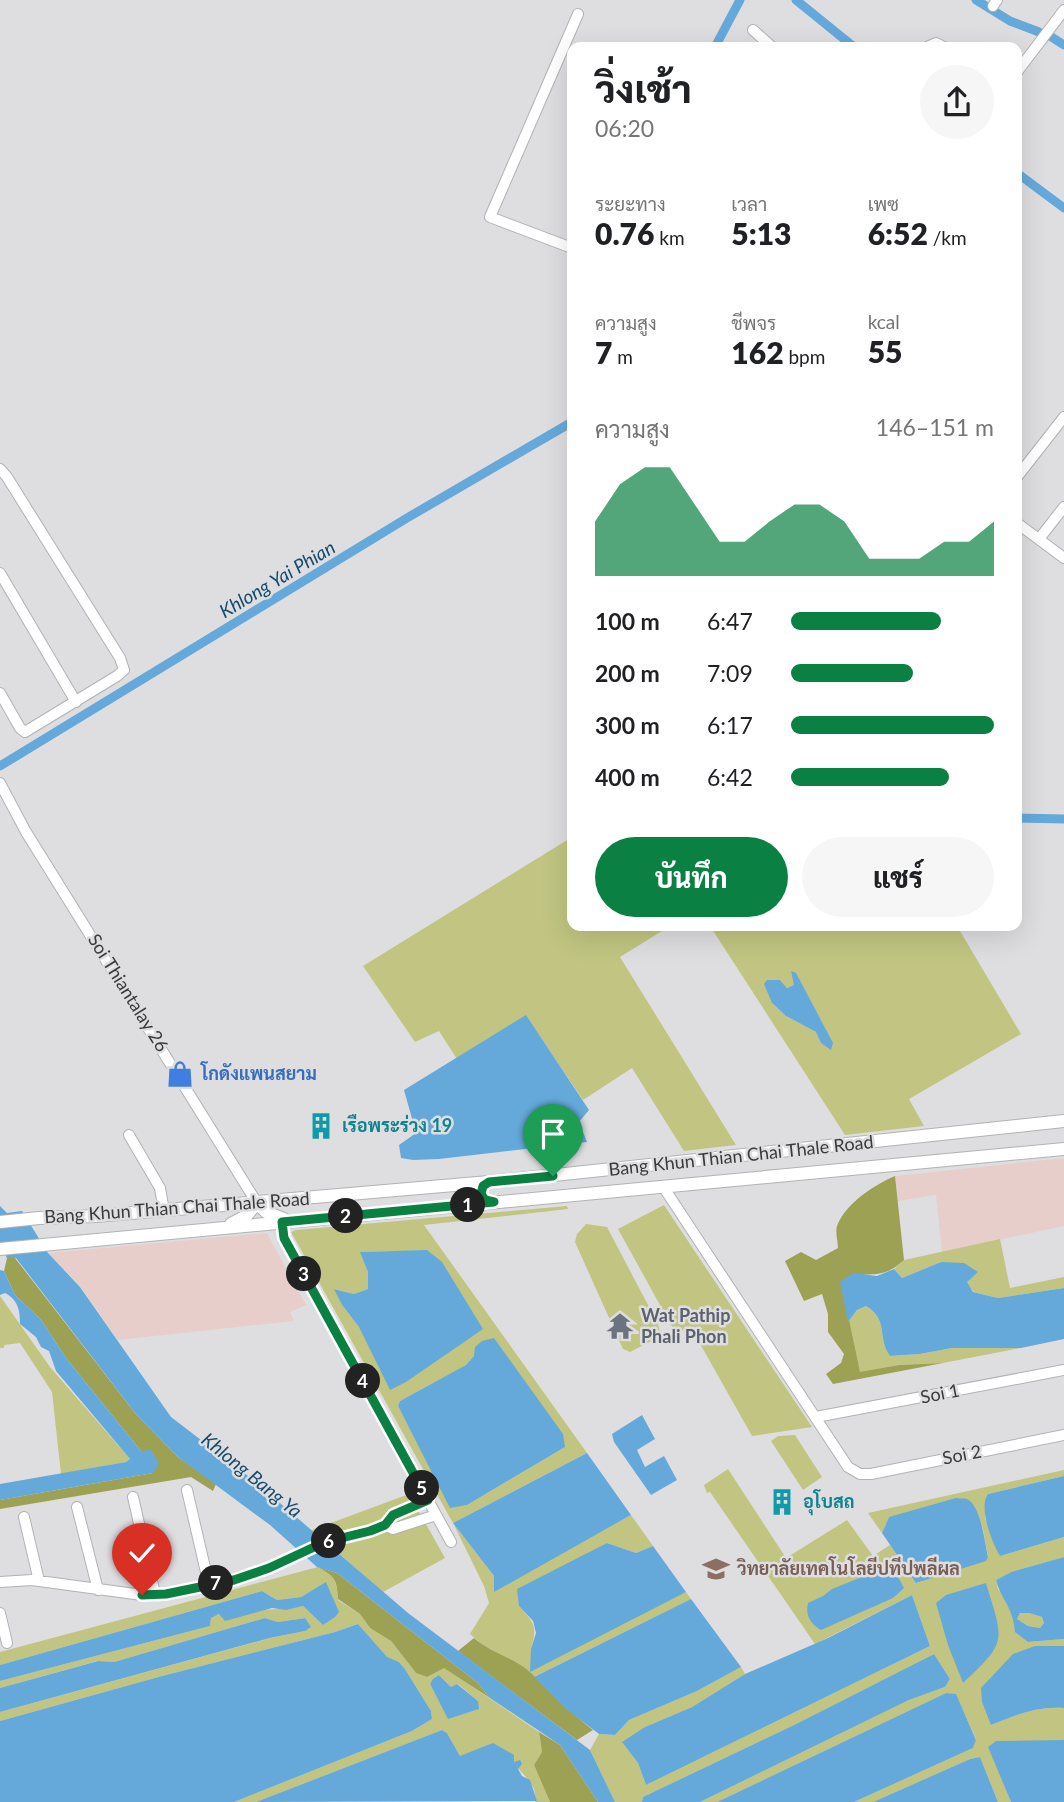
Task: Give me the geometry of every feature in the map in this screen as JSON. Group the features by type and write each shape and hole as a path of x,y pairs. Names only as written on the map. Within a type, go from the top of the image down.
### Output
{"main road":[{"name":"Bang Khun Thian Chai Thale Road","path":"0,1222 164,1211 489,1182 1064,1121"},
{"name":"Bang Khun Thian Chai Thale Road","path":"0,1250 1064,1149"},
{"path":"489,1182 483,1186 481,1194 485,1200 494,1202"},
{"path":"219,1228 241,1220 257,1203 266,1212 286,1221"}],"street":[{"path":"1022,65 1064,10"},
{"path":"567,246 490,218 578,14"},
{"path":"753,30 766,42"},
{"path":"1022,471 1064,417"},
{"path":"0,469 124,666 124,670 117,676 25,732 16,724 0,693"},
{"path":"1039,539 1064,507"},
{"path":"1022,527 1064,558"},
{"path":"0,573 76,702"},
{"name":"Soi Thiantalay 26","path":"0,783 26,832 257,1203"},
{"path":"130,1135 160,1188 164,1211"},
{"path":"664,1188 816,1418"},
{"path":"286,1221 284,1238 451,1542"},
{"name":"Soi 1","path":"816,1418 1064,1370"},
{"name":"Soi 2","path":"816,1418 848,1467 860,1474 1064,1435"},
{"path":"187,1490 209,1585"},
{"path":"133,1497 155,1594"},
{"path":"0,1582 39,1581 142,1595 209,1585 269,1568 325,1542 385,1525 393,1515 428,1500"},
{"path":"77,1507 98,1590"},
{"path":"385,1525 393,1529 436,1516"},
{"path":"24,1517 39,1581"},
{"path":"0,1613 7,1643"}],"shaded area":[{"path":"1064,1158 1064,1226 942,1252 936,1195 898,1201 895,1176"},
{"path":"267,1233 306,1305 290,1312 294,1321 118,1340 80,1286 48,1253"}],"green space":[{"path":"567,840 567,931 662,931 620,957 736,1145 684,1151 632,1068 583,1100 526,1016 457,1059 439,1031 415,1042 363,966"},
{"path":"713,931 960,931 1021,1034 909,1099 924,1126 845,1135","holes":["791,972 821,1043 816,1032 786,1016 772,1003 780,980 787,988 795,985"]},
{"path":"895,1176 904,1260 886,1272 858,1275 841,1282 860,1372 899,1365 943,1363 833,1384 826,1374 841,1363 844,1354 828,1332 828,1314 822,1294 804,1301 785,1261 801,1252 816,1260 838,1248 837,1226 847,1210 878,1184"},
{"path":"664,1205 812,1427 752,1436 690,1326 676,1334 618,1229"},
{"path":"567,1206 568,1209 424,1225 587,1453 453,1523 291,1232","holes":["401,1251 359,1327 342,1305 335,1289 354,1294 368,1289 368,1272 361,1252","474,1356 565,1447 467,1505 451,1507 398,1406 400,1401 467,1365"]},
{"path":"586,1224 607,1227 658,1324 661,1336 630,1352 623,1349 575,1242 577,1234"},
{"path":"1000,1239 1010,1288 1064,1277 1064,1288 998,1298 974,1292 941,1262 902,1278 894,1269 904,1260"},
{"path":"7,1258 15,1258 135,1413 178,1457 216,1484 213,1491 191,1477 0,1509 0,1500 153,1473 141,1451 66,1358 41,1320 15,1295 4,1271"},
{"path":"0,1296 50,1367 130,1459 61,1474 52,1392 20,1343 0,1348"},
{"path":"866,1306 878,1317 890,1356 952,1348 1021,1348 943,1363 899,1365 860,1373 848,1322 857,1310"},
{"path":"795,1435 822,1477 803,1490 771,1441 778,1436"},
{"path":"728,1469 786,1558 847,1520 873,1556 890,1545 917,1583 988,1557 983,1529 974,1505 889,1517 882,1533 868,1513 1064,1470 1064,1476 988,1494 985,1518 1000,1556 1064,1537 1064,1557 1011,1572 996,1580 998,1589 1028,1642 1064,1639 1064,1646 1035,1646 991,1725 1036,1710 1064,1708 1064,1740 989,1747 1011,1802 998,1802 980,1757 873,1802 854,1802 973,1748 976,1739 956,1695 946,1693 717,1802 700,1802 909,1700 945,1687 950,1679 934,1654 643,1797 642,1802 615,1802 590,1750 599,1734 615,1735 629,1720 697,1691 741,1667 745,1674 692,1707 645,1727 623,1743 638,1763 646,1785 930,1646 912,1595 815,1644 710,1492 707,1493 704,1485"},
{"path":"409,1494 445,1558 383,1592 312,1530"},
{"path":"631,1515 653,1546 636,1553 607,1543 519,1606 533,1625 531,1649 686,1592 691,1599 534,1677 470,1634 489,1603 484,1586 453,1523 494,1576 494,1591"},
{"path":"318,1567 334,1579 338,1600 360,1614 370,1628 391,1641 416,1673 427,1677 444,1667 539,1732 542,1752 534,1765 550,1802 535,1802 532,1786 514,1763 460,1756 447,1733 442,1730 256,1802 234,1802 412,1731 432,1719 431,1711 405,1669 399,1662 387,1658 358,1624 0,1721 0,1712 305,1631 305,1618 278,1622 265,1618 114,1662 97,1661 0,1688 0,1681 210,1626 211,1617 221,1614 303,1606 323,1625 333,1599 326,1583 301,1597 277,1600 262,1591 0,1665 0,1652","holes":["439,1675 451,1687 458,1684 478,1701 478,1709 448,1718 430,1684"]},
{"path":"318,1567 337,1573 478,1683 490,1698 444,1668 427,1677 416,1673 391,1641 370,1628 360,1614 338,1599 334,1579"},
{"path":"1020,1613 1042,1617 1044,1623 1040,1628 1028,1626 1017,1619"},
{"path":"474,1638 525,1668 593,1730 577,1740 458,1651"},
{"path":"539,1732 560,1745 598,1802 550,1802 534,1765 542,1752"}],"water":[{"path":"791,971 796,973 833,1043 831,1050 821,1043 816,1032 786,1016 772,1003 764,984 767,980 780,980 787,988 794,985"},
{"path":"526,1015 589,1110 579,1122 587,1142 439,1159 401,1158 399,1145 416,1133 404,1090"},
{"path":"0,1206 7,1213 22,1211 48,1253 80,1287 171,1417 252,1479 408,1613 590,1750 615,1802 598,1802 560,1745 490,1698 478,1683 337,1573 317,1567 270,1525 178,1457 135,1413 16,1258 7,1258 0,1246"},
{"path":"427,1250 442,1262 483,1329 390,1390 359,1327 342,1305 334,1289 354,1294 368,1289 368,1272 360,1252"},
{"path":"941,1262 964,1263 978,1272 967,1282 973,1292 998,1298 1064,1288 1064,1339 1021,1348 952,1348 890,1356 878,1317 873,1311 866,1306 857,1310 848,1322 840,1282 853,1273 877,1276 894,1269 902,1278"},
{"path":"0,1270 4,1271 15,1295 41,1320 66,1358 141,1451 151,1450 159,1464 153,1473 0,1500 0,1484 126,1462 130,1459 56,1371 49,1351 41,1347 36,1337 20,1324 19,1310 13,1299 5,1293 0,1295"},
{"path":"494,1338 563,1434 565,1447 467,1505 450,1508 398,1406 400,1401 466,1365 474,1356 475,1347 482,1341"},
{"path":"642,1415 655,1439 637,1450 645,1467 664,1456 677,1480 651,1495 614,1442 612,1434"},
{"path":"587,1453 631,1515 494,1592 494,1576 453,1523"},
{"path":"1064,1476 1064,1537 1000,1556 985,1516 985,1500 988,1494"},
{"path":"956,1498 967,1499 976,1509 988,1557 986,1561 916,1583 882,1533 889,1517"},
{"path":"607,1543 636,1553 653,1546 686,1592 530,1672 531,1649 536,1633 533,1621 519,1606 517,1589"},
{"path":"1064,1557 1064,1639 1028,1642 1015,1632 1012,1616 996,1580 1011,1572","holes":["1020,1613 1042,1617 1044,1623 1040,1628 1028,1626 1017,1619"]},
{"path":"874,1572 896,1573 904,1588 893,1598 821,1630 812,1622 807,1612 808,1603 832,1589"},
{"path":"326,1582 339,1612 323,1625 303,1606 286,1610 272,1608 225,1621 219,1614 211,1618 210,1626 0,1681 0,1665 262,1591 277,1600 301,1597"},
{"path":"986,1583 996,1617 998,1639 988,1658 963,1683 936,1603 946,1595"},
{"path":"912,1595 930,1646 646,1785 638,1763 622,1742 645,1727 692,1707 745,1674 828,1638"},
{"path":"691,1599 741,1667 697,1691 629,1720 615,1735 599,1734 565,1708 534,1677"},
{"path":"265,1618 278,1622 305,1618 311,1627 305,1631 270,1638 0,1712 0,1688 98,1661 114,1662"},
{"path":"358,1624 387,1657 399,1662 405,1669 431,1711 432,1719 412,1731 234,1802 0,1802 0,1721"},
{"path":"1035,1646 1064,1646 1064,1708 1036,1710 991,1725 982,1702 981,1688 1013,1654"},
{"path":"934,1654 950,1679 945,1687 909,1700 700,1802 642,1802 643,1797"},
{"path":"439,1675 451,1687 457,1684 478,1701 479,1709 448,1719 430,1684"},
{"path":"946,1693 956,1694 976,1740 973,1748 854,1802 717,1802"},
{"path":"442,1730 447,1733 460,1756 493,1743 514,1755 514,1762 520,1760 522,1764 518,1769 522,1776 530,1780 537,1801 256,1802"},
{"path":"1064,1740 1064,1802 1011,1802 988,1747 996,1741"},
{"path":"980,1757 998,1802 873,1802 970,1759"}],"waterway":[{"name":"Khlong Yai Phian","path":"718,42 740,0"},
{"path":"796,0 848,42"},
{"path":"976,0 1010,21 1039,32"},
{"path":"1050,36 1064,45"},
{"path":"1022,177 1064,208"},
{"name":"Khlong Yai Phian","path":"0,766 407,518 567,425"},
{"path":"1022,818 1064,819"}],"place":[{"name":"โกดังแพนสยาม","path":"180,1074"},
{"name":"เรือพระร่วง 19","path":"321,1126"},
{"name":"Wat Pathip Phali Phon","path":"620,1326"},
{"name":"อุโบสถ","path":"782,1502"},
{"name":"วิทยาลัยเทคโนโลยีปทีปพลีผล","path":"716,1569"}],"route":[{"path":"142,1595 166,1594 234,1580 292,1559 325,1542 385,1525 393,1515 428,1500 284,1238 282,1222 494,1202 485,1200 481,1194 483,1186 489,1182 553,1176"}],"water label":[{"name":"Khlong Bang Ya","path":"252,1475"}]}
